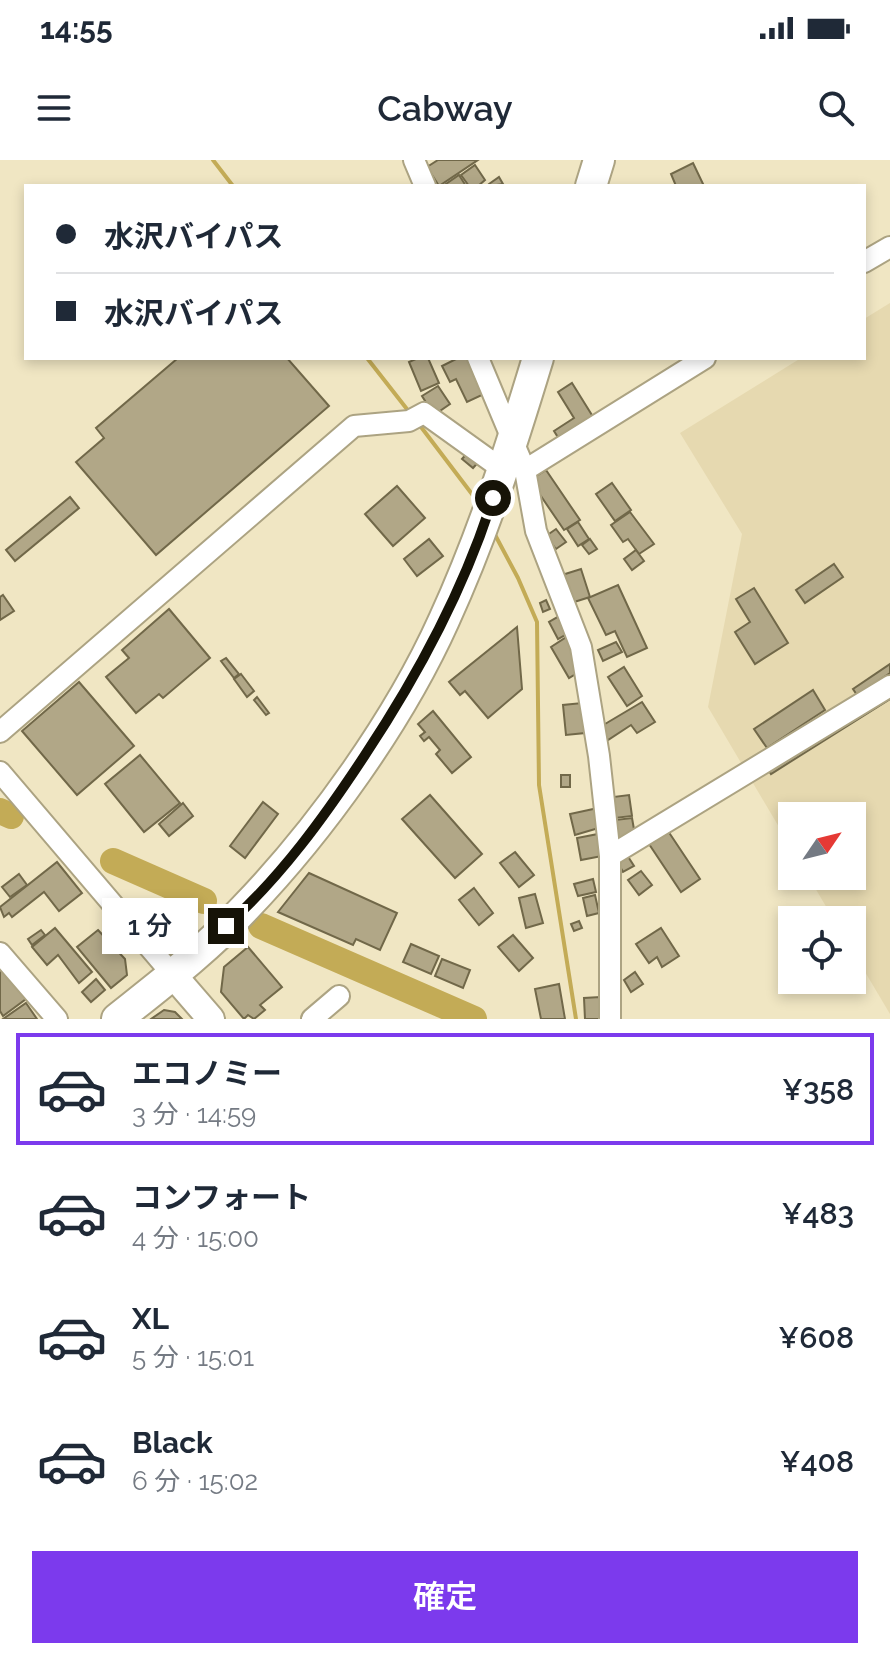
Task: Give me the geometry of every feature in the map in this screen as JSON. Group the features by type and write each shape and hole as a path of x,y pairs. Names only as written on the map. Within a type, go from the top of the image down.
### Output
{"highway":[{"path":"592,184 599,160"},
{"path":"117,1019 173,975 244,910 308,837 410,687 443,622 513,461 538,360"}],"main road":[{"path":"173,975 211,1019"}],"street":[{"path":"414,160 424,184"},
{"path":"866,261 890,247"},
{"path":"479,360 536,531 581,647 599,756 610,856 610,1019"},
{"path":"513,461 701,360"},
{"path":"0,732 354,426 409,421 424,413 513,461"},
{"path":"610,856 890,686"},
{"path":"0,772 173,975"},
{"path":"0,953 57,1019"},
{"path":"312,1019 339,996"}],"shaded area":[{"path":"890,303 890,1014 866,974 866,906 826,906 816,890 866,890 866,802 778,802 778,825 708,707 742,534 680,433 798,360 866,360 866,318"}],"building":[{"path":"438,160 478,160 442,184 438,184 427,167"},
{"path":"693,163 703,184 675,184 671,174"},
{"path":"475,165 485,180 480,184 468,184 461,175"},
{"path":"459,175 465,184 446,184"},
{"path":"499,177 503,184 489,184"},
{"path":"176,360 289,360 329,406 156,555 76,462 104,438 96,428"},
{"path":"429,360 439,383 421,391 409,362"},
{"path":"454,360 468,360 484,394 467,402 456,379 450,382 442,366"},
{"path":"572,383 595,420 561,442 554,431 574,418 558,392"},
{"path":"438,386 450,404 434,415 422,396"},
{"path":"470,450 481,459 473,468 462,459"},
{"path":"546,470 580,520 564,530 530,480"},
{"path":"612,483 631,510 615,521 596,494"},
{"path":"397,486 425,518 393,546 365,514"},
{"path":"70,497 79,508 15,561 6,550"},
{"path":"630,512 654,544 639,554 628,539 623,542 611,525"},
{"path":"578,522 589,539 578,546 567,529"},
{"path":"556,529 566,542 556,549 546,536"},
{"path":"429,539 443,556 417,576 404,559"},
{"path":"590,539 597,549 589,554 582,545"},
{"path":"636,550 644,561 632,570 624,559"},
{"path":"834,564 843,577 805,603 796,590"},
{"path":"581,569 590,597 571,603 562,575"},
{"path":"618,585 647,648 627,657 615,631 606,635 588,598"},
{"path":"754,588 788,643 755,664 735,632 750,622 736,599"},
{"path":"3,595 14,611 0,620 0,597"},
{"path":"546,600 550,609 543,612 540,603"},
{"path":"169,609 210,658 163,698 159,694 136,713 106,677 129,658 122,650"},
{"path":"563,614 572,631 558,639 549,622"},
{"path":"517,627 522,689 488,718 465,691 460,695 449,682"},
{"path":"568,636 587,667 569,678 551,647"},
{"path":"616,642 622,652 603,661 598,650"},
{"path":"226,658 239,674 234,678 221,661"},
{"path":"890,664 890,673 857,695 853,689"},
{"path":"624,667 642,696 627,706 608,677"},
{"path":"241,674 254,691 247,697 234,679"},
{"path":"79,682 134,746 77,795 22,731"},
{"path":"813,690 825,710 767,748 754,729"},
{"path":"890,691 890,699 771,774 768,769"},
{"path":"257,697 269,713 266,715 254,700"},
{"path":"642,702 655,722 637,733 631,725 608,740 600,727"},
{"path":"582,703 585,733 566,735 563,705"},
{"path":"433,711 471,757 452,773 436,754 440,750 429,737 424,741 420,736 425,732 418,724"},
{"path":"140,755 180,803 144,832 105,784"},
{"path":"561,775 570,775 570,787 561,787"},
{"path":"430,795 482,854 455,878 402,819"},
{"path":"629,795 632,816 615,818 613,797"},
{"path":"263,802 278,814 245,858 230,846"},
{"path":"183,803 193,816 169,836 159,824"},
{"path":"598,808 602,827 575,835 570,814"},
{"path":"632,818 635,835 618,838 615,820"},
{"path":"668,831 700,879 681,892 649,844"},
{"path":"598,834 602,856 581,860 577,838"},
{"path":"515,852 534,875 519,887 500,863"},
{"path":"627,855 634,866 623,872 617,861"},
{"path":"57,862 82,893 59,911 44,892 12,917 9,913 4,917 0,907"},
{"path":"641,871 652,885 639,895 628,880"},
{"path":"309,873 397,913 380,950 356,939 353,945 278,912"},
{"path":"19,874 27,885 10,897 2,887"},
{"path":"593,879 596,892 578,896 574,884"},
{"path":"474,888 493,913 479,925 459,900"},
{"path":"535,894 543,923 526,928 519,898"},
{"path":"595,895 599,913 587,916 583,898"},
{"path":"579,921 582,928 574,931 571,924"},
{"path":"55,928 92,972 79,983 58,955 47,965 32,947"},
{"path":"661,928 679,956 662,967 657,957 649,963 636,944"},
{"path":"41,930 45,935 32,945 28,939"},
{"path":"98,930 125,959 127,975 111,988 77,947"},
{"path":"513,935 533,958 519,971 498,947"},
{"path":"411,944 439,956 431,974 403,962"},
{"path":"248,947 282,987 260,1005 265,1010 254,1019 248,1015 244,1019 221,992 224,967"},
{"path":"442,959 470,970 463,988 435,976"},
{"path":"3,968 26,999 3,1016 0,1011 0,970"},
{"path":"635,972 643,984 631,992 624,980"},
{"path":"96,979 105,990 91,1002 82,992"},
{"path":"559,984 565,1019 541,1019 535,989"},
{"path":"600,997 601,1019 585,1019 584,998"},
{"path":"26,1003 37,1019 3,1019"},
{"path":"164,1010 175,1012 182,1019 151,1019"}],"waterway":[{"path":"213,160 231,184"},
{"path":"369,360 410,413"},
{"path":"418,423 478,502"},
{"path":"493,531 537,622 539,785 576,1019"},
{"path":"0,811 11,816"},
{"path":"113,861 204,901"},
{"path":"261,926 474,1019"}],"route":[{"path":"226,926 308,837 410,687 443,622 493,498"}]}
